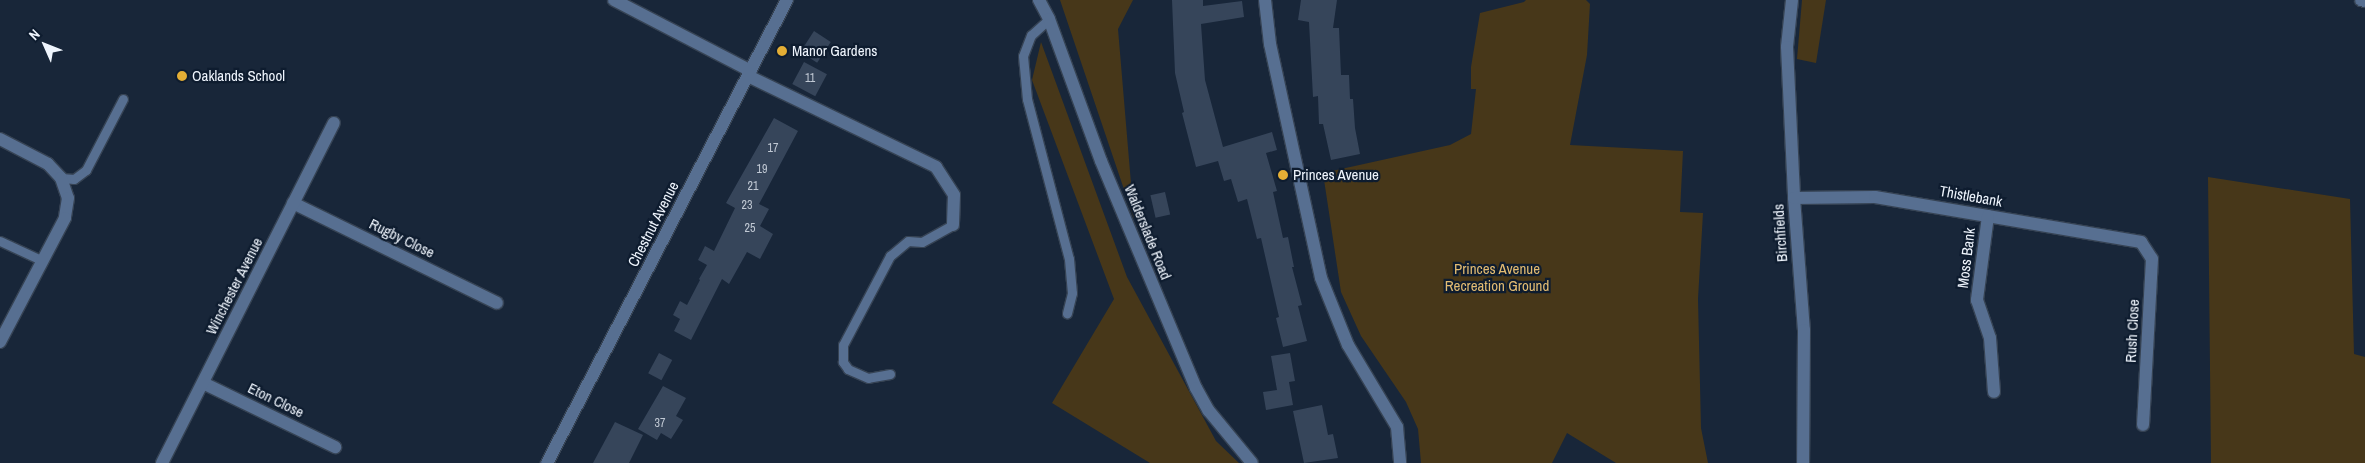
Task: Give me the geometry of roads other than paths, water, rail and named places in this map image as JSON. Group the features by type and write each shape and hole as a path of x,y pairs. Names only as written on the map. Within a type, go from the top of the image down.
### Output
{"street":[{"path":"614,0 749,73 936,167 954,195 953,225"},
{"name":"Chestnut Avenue","path":"547,463 787,0"},
{"name":"Walderslade Road","path":"1039,0 1049,19 1102,161 1196,388 1209,411 1252,463"},
{"path":"1265,0 1270,44 1321,278 1348,345 1397,427 1400,463"},
{"name":"Birchfields","path":"1792,0 1787,47 1794,198 1804,330 1803,463"},
{"path":"2361,0 2365,1"},
{"name":"Winchester Avenue","path":"162,463 334,123"},
{"path":"0,140 48,164 61,178 68,198 66,218 0,342"},
{"name":"Thistlebank","path":"1794,198 1875,197 2141,242"},
{"name":"Rugby Close","path":"294,202 497,303"},
{"name":"Moss Bank","path":"1988,216 1977,300 1990,338 1994,392"},
{"name":"Rush Close","path":"2141,242 2152,259 2143,425"},
{"name":"Eton Close","path":"203,382 335,447"}],"lane":[{"path":"1049,19 1031,35 1022,56 1027,99 1069,259 1072,293 1067,313"},
{"path":"61,178 74,179 86,170 123,99"},
{"path":"890,374 868,378 848,369 843,362 842,345 890,256 908,241 922,242 953,225"},
{"path":"0,241 43,261"}],"place":[{"name":"Manor Gardens","path":"782,51"},
{"name":"Oaklands School","path":"182,76"},
{"name":"Princes Avenue","path":"1283,175"}],"park label":[{"name":"Princes Avenue Recreation Ground","path":"1497,276"}]}
